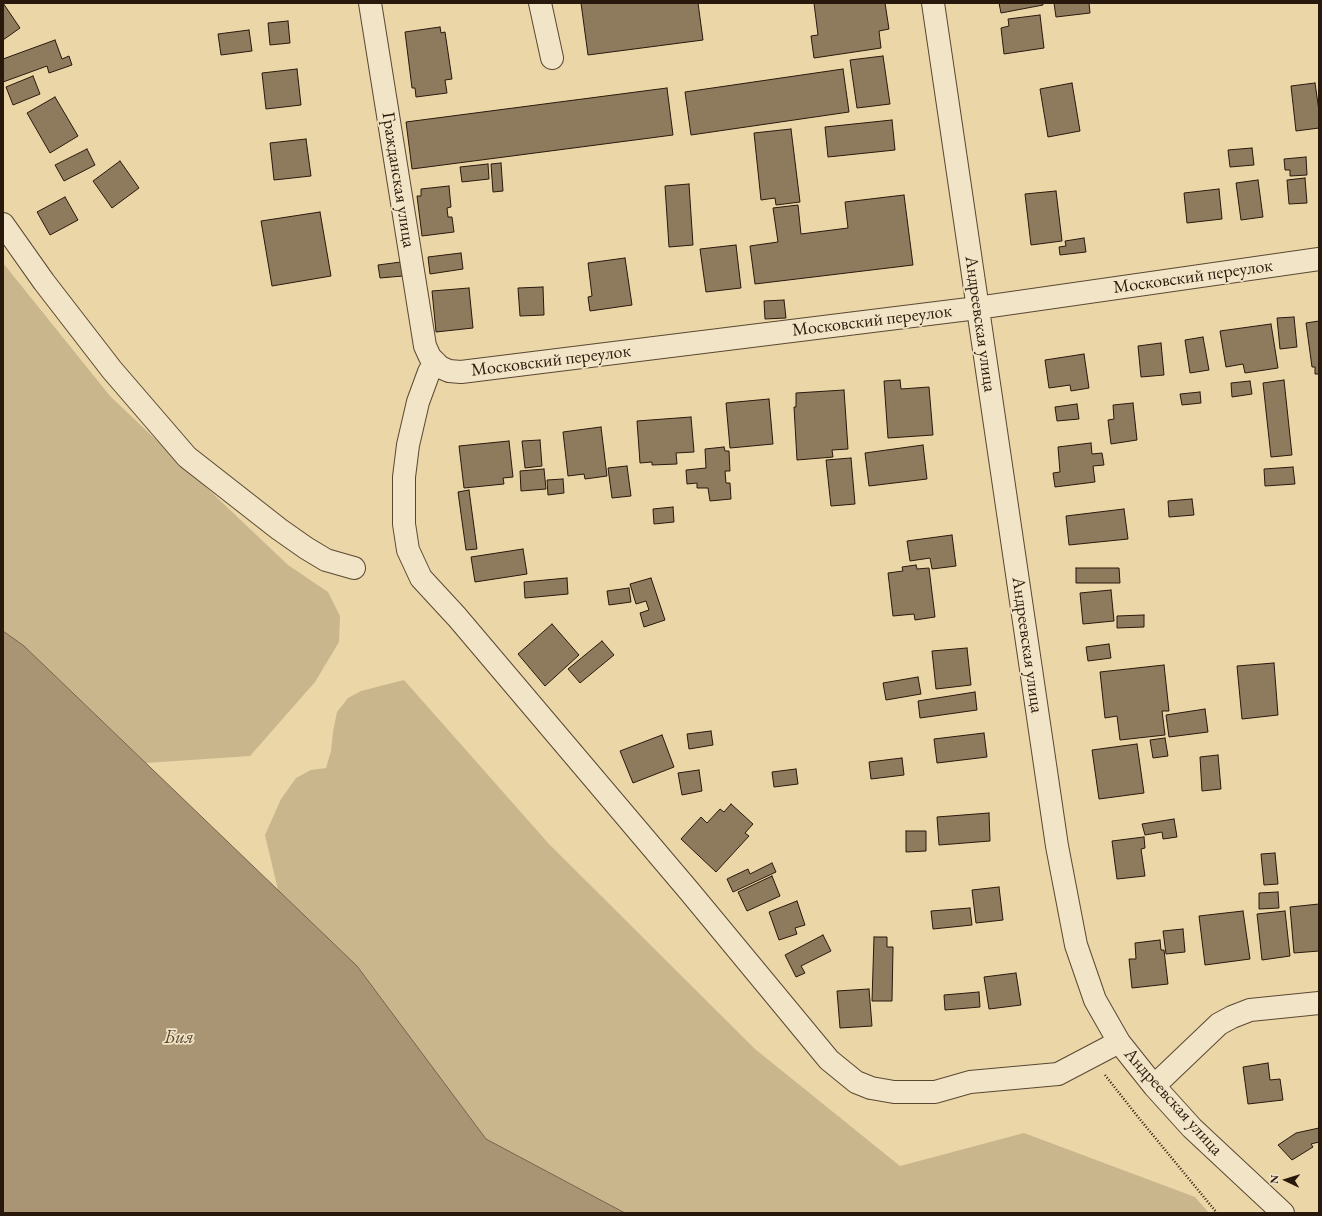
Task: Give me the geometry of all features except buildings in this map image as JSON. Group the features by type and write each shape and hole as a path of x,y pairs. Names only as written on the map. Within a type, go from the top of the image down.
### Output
{"street":[{"name":"Гражданская улица","path":"370,3 425,346 433,360"},
{"path":"540,3 552,58"},
{"name":"Андреевская улица","path":"933,3 1061,869 1076,945 1095,1000 1119,1042 1154,1086 1192,1128 1283,1213"},
{"path":"3,224 44,282 112,370 187,457 279,529 306,548 326,560 354,568"},
{"name":"Московский переулок","path":"433,360 440,367 449,371 461,372 977,308 1319,259"},
{"path":"433,360 418,402 408,445 404,477 404,524 408,550 421,578 462,623 690,892 829,1060 856,1082 871,1088 894,1092 935,1092 970,1082 1058,1074 1119,1042"},
{"path":"1154,1086 1219,1024 1232,1017 1250,1010 1319,1004"}],"path":[{"path":"1091,1057 1138,1117 1218,1213"}],"shaded area":[{"path":"3,263 110,396 288,565 328,592 340,616 339,642 315,682 250,756 146,763 24,646 3,631"},
{"path":"404,680 549,844 755,1049 900,1166 1024,1133 1195,1197 1209,1213 625,1213 486,1139 357,966 278,890 265,835 281,799 296,778 311,770 326,768 331,751 337,712 348,698 361,691"}],"water":[{"name":"Бия","path":"3,631 24,646 357,966 486,1139 625,1213 3,1213"}]}
